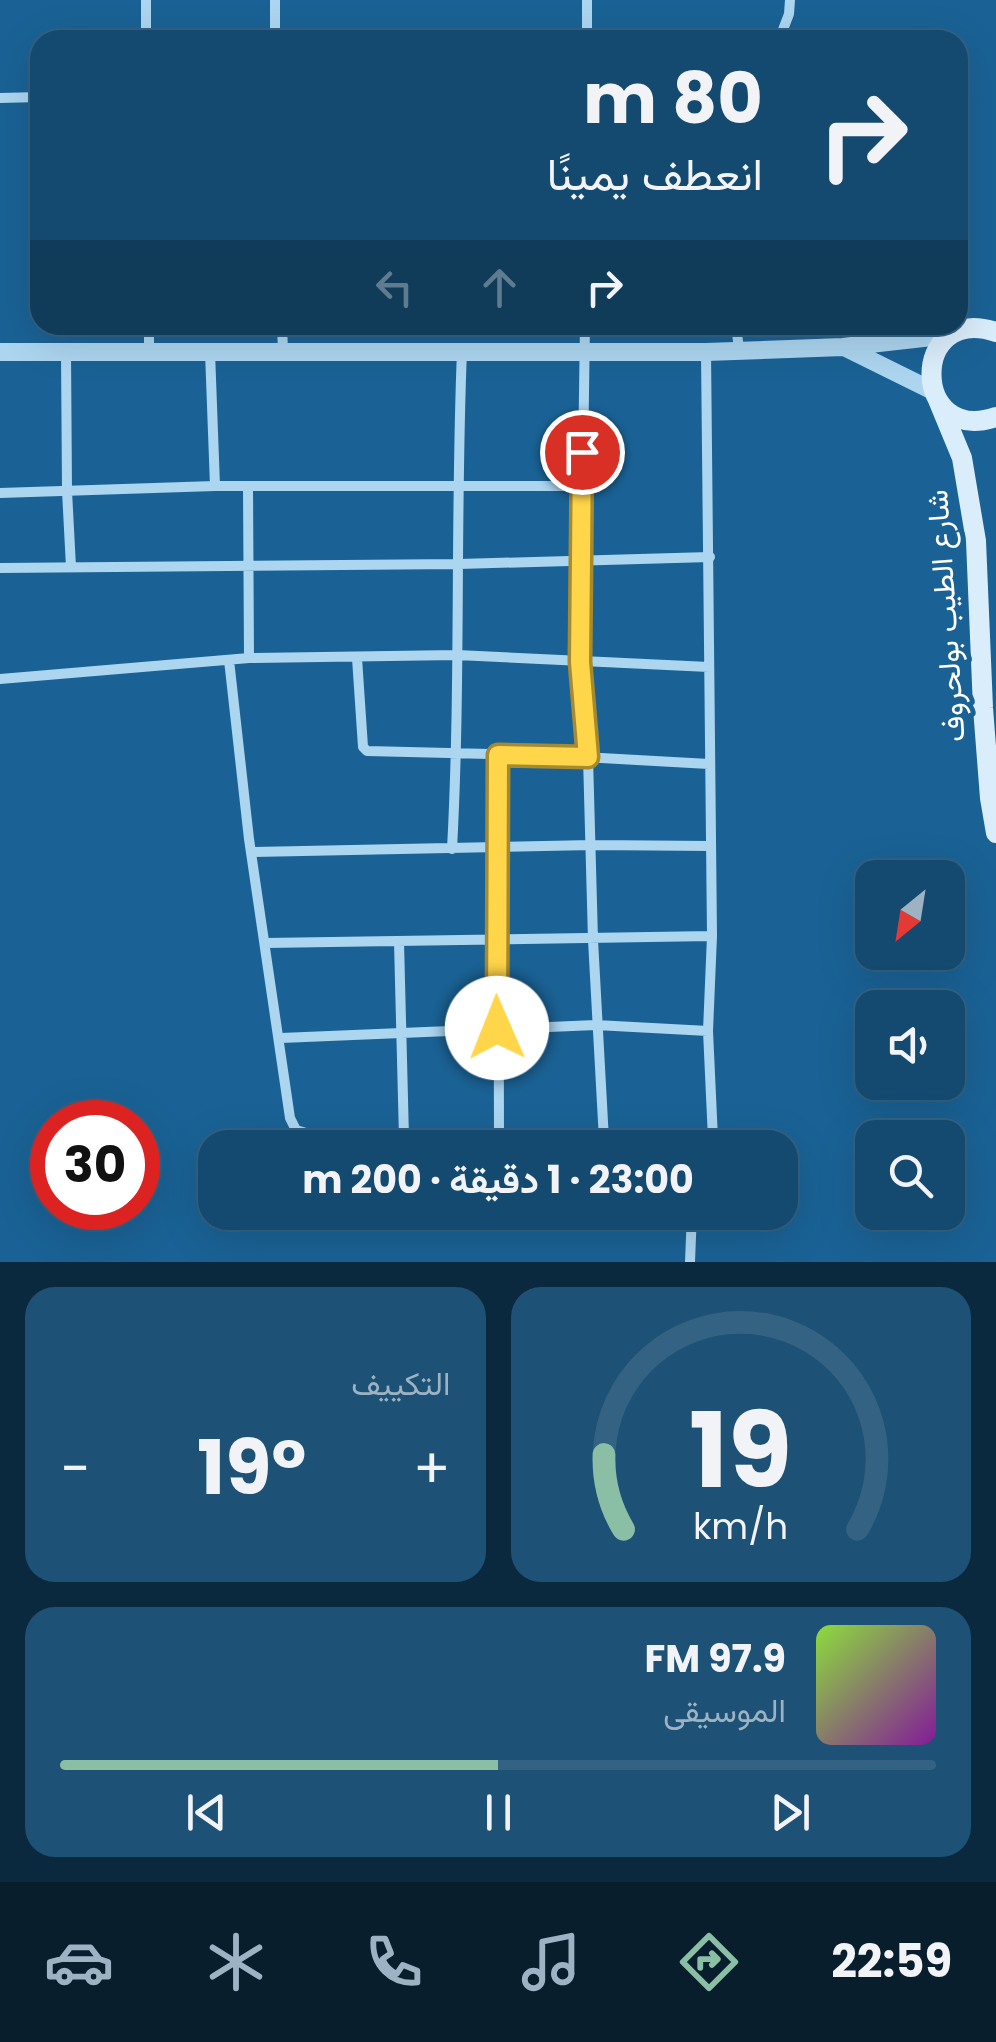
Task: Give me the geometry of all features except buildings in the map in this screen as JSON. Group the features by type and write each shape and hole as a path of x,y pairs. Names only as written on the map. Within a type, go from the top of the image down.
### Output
{"main road":[{"path":"968,327 996,314"},
{"path":"968,330 979,327 996,332"},
{"path":"953,335 939,346 932,360 930,376 935,396 946,410 968,420 996,417"},
{"name":"شارع الطيب بولحروف","path":"935,396 962,458 976,540 983,708 996,833"}],"street":[{"path":"146,0 146,30"},
{"path":"274,0 275,30"},
{"path":"587,0 587,30"},
{"path":"782,30 790,0"},
{"path":"0,98 30,97"},
{"path":"149,335 149,352"},
{"path":"282,335 283,352"},
{"path":"586,335 580,662 588,757 603,1130"},
{"path":"737,335 739,350"},
{"path":"0,352 706,352 844,347 934,335"},
{"path":"844,347 935,396"},
{"path":"452,849 457,753 456,488 462,351"},
{"path":"66,352 66,491 71,567"},
{"path":"210,352 215,486"},
{"path":"706,352 711,1130"},
{"path":"0,493 215,486 581,486"},
{"path":"248,486 249,658"},
{"path":"0,568 459,564 710,557"},
{"path":"0,679 249,658 457,655 709,667"},
{"path":"357,658 363,746 367,751 708,764"},
{"path":"229,660 251,852 290,1118 296,1130"},
{"path":"498,755 499,1130"},
{"path":"251,852 710,846"},
{"path":"266,943 712,936"},
{"path":"399,942 404,1130"},
{"path":"280,1038 596,1024 708,1031"},
{"path":"690,1262 691,1230"}],"route":[{"path":"497,1028 498,755 588,757 580,662 582,452"}]}
